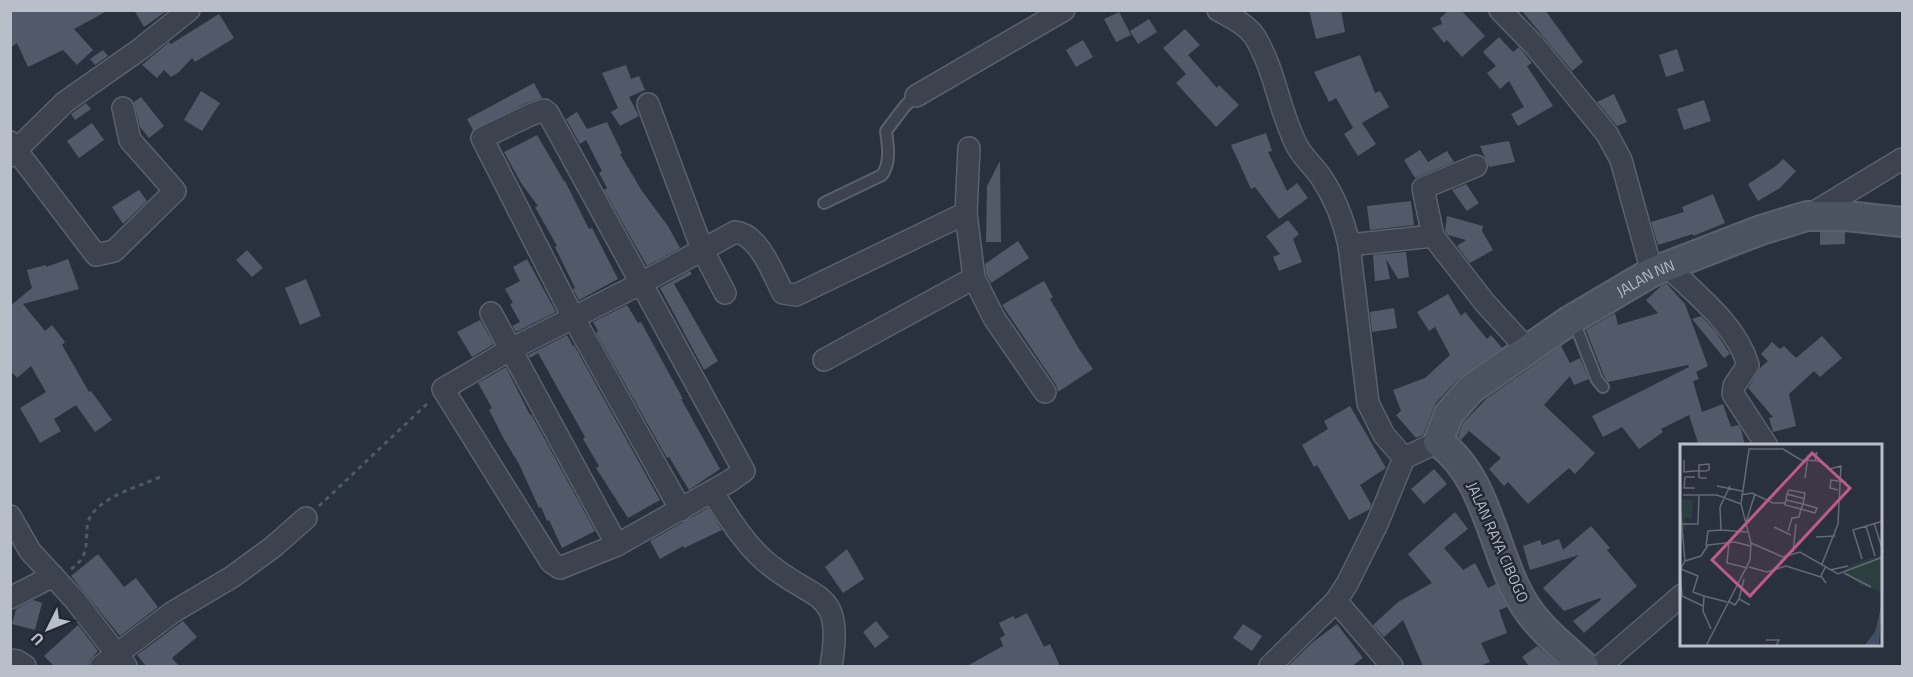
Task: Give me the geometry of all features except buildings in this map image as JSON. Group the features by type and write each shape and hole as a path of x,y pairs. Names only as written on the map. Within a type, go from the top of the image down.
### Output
{"street":[{"path":"123,108 130,140 175,191 114,251 96,255 12,150 65,102 139,50 189,10"},
{"path":"916,96 1064,10"},
{"path":"1218,10 1247,27 1254,37 1270,69 1288,128 1305,159 1320,176 1344,221 1349,245 1368,403 1384,435 1404,458"},
{"path":"1500,10 1535,46 1607,134 1621,160 1660,269 1727,326 1746,358 1748,366 1734,386 1733,394 1766,444"},
{"path":"648,104 702,249 724,293"},
{"path":"681,510 573,317 482,140 484,136 530,115 546,111 640,284 744,471 712,492 681,510 617,545 560,568 555,566 443,389 511,349 573,317 640,284 735,232 743,234 758,247 783,293 796,296 966,213"},
{"path":"969,148 966,213 974,278 994,318 1045,392"},
{"path":"1808,216 1902,159"},
{"path":"1476,166 1423,188 1433,236 1485,303 1528,350"},
{"name":"JALAN NN","path":"1438,442 1449,414 1471,389 1573,318 1660,269 1761,230 1808,216 1846,216 1902,222"},
{"path":"1349,245 1433,236"},
{"path":"824,360 974,278"},
{"path":"491,313 617,545"},
{"path":"1270,666 1336,601 1347,584 1377,524 1404,458 1438,442"},
{"name":"JALAN RAYA CIBOGO","path":"1438,442 1446,447 1475,484 1504,564 1525,606 1538,623 1584,666"},
{"path":"712,492 746,543 766,562 815,593 828,606 834,622 835,645 831,666"},
{"path":"10,516 30,551 75,600 114,662 173,612 232,577 273,547 306,518"},
{"path":"10,598 53,576"},
{"path":"1600,666 1680,597"},
{"path":"1336,601 1392,666"},
{"path":"10,660 25,666"}],"lane":[{"path":"824,203 882,175 886,169 888,153 886,131 905,106 916,96"},
{"path":"1573,318 1597,380 1603,387"}],"path":[{"path":"306,518 443,389"},
{"path":"53,576 69,571 82,558 93,512 117,495 163,477"}]}
